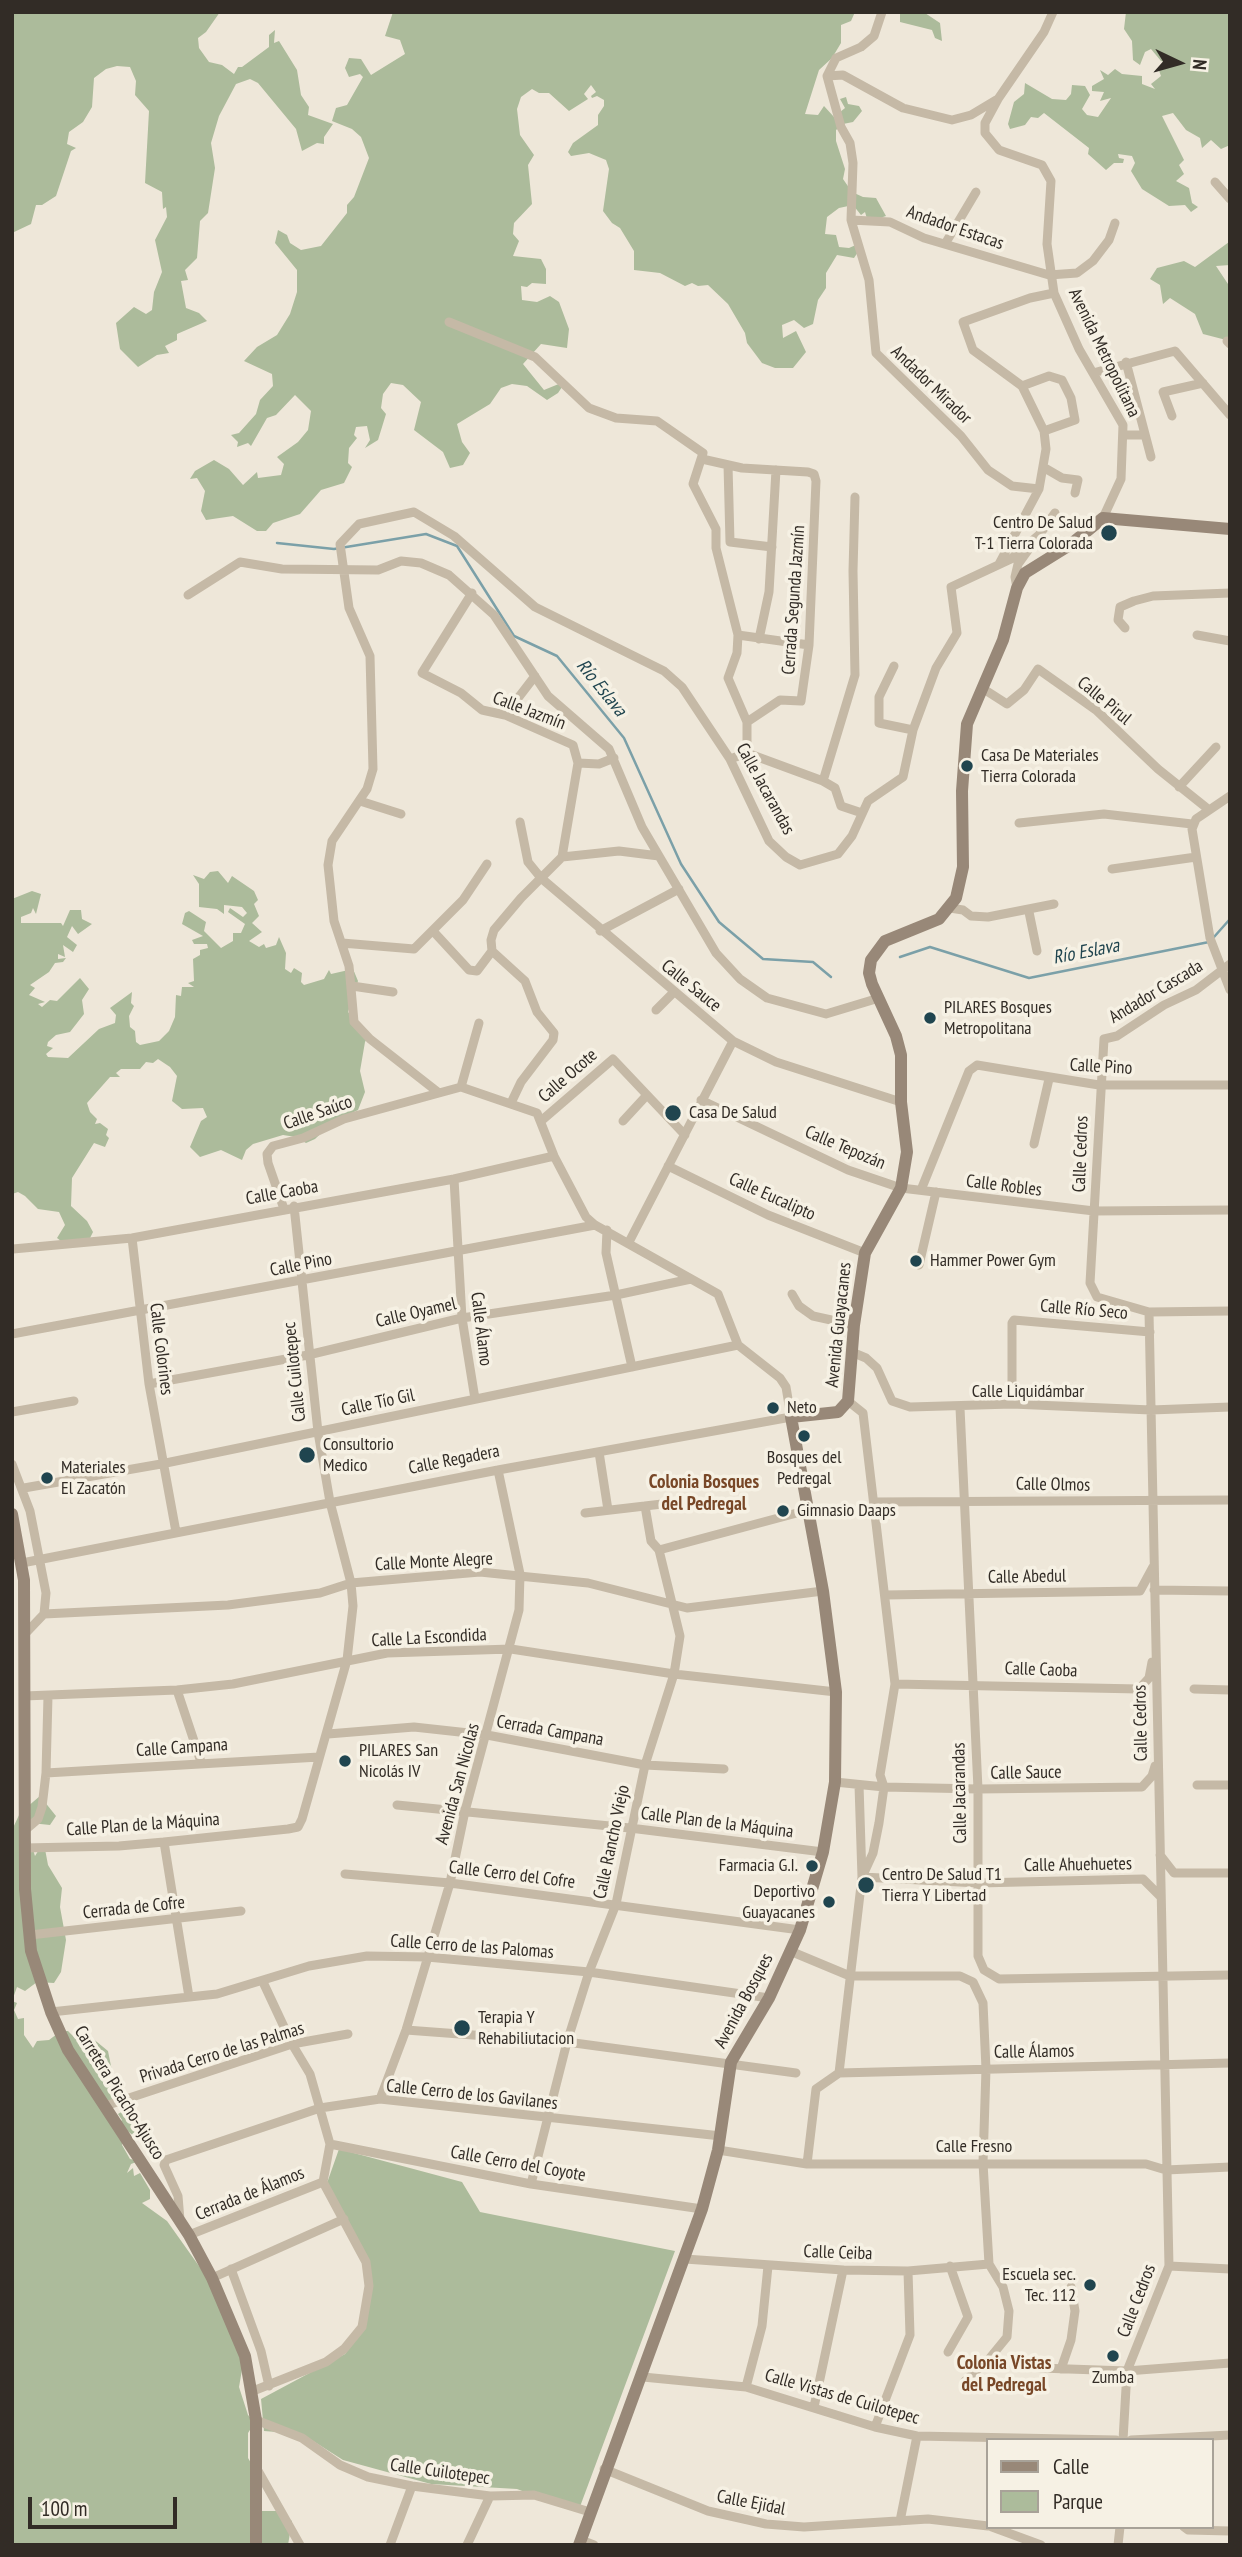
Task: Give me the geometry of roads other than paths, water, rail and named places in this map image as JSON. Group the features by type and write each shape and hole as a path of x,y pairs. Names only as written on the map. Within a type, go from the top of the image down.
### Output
{"street":[{"path":"850,220 853,163 850,143 841,127 827,76 836,58 861,47 874,36 882,12"},
{"name":"Avenida Metropolitana","path":"1017,587 1025,573 1070,545 1103,518 1121,479 1124,435 1123,425 1093,373 1054,293 1049,275 1047,220 1051,181 1042,165 1015,158 992,144 985,134 985,123 998,99 1044,32 1053,12"},
{"path":"827,76 842,75 903,108 952,120 971,115 998,99"},
{"path":"1215,182 1230,199"},
{"path":"945,244 976,192"},
{"name":"Andador Estacas","path":"850,220 890,222 945,244 1049,275"},
{"name":"Andador Mirador","path":"850,220 869,280 876,353 961,436 988,470 1012,486 1039,489"},
{"path":"1049,275 1077,272 1093,261 1110,240 1115,223"},
{"path":"999,564 1039,489 1046,449 1044,431 1022,386 973,350 963,322 1030,298 1054,293"},
{"path":"449,322 535,357 573,392 578,401 589,408 616,418 657,421 703,456 728,465 776,470 769,592 759,639"},
{"path":"1093,373 1175,351 1230,415"},
{"path":"1126,362 1151,457"},
{"path":"1022,386 1049,376 1062,380 1071,398 1075,420 1044,431"},
{"path":"1172,416 1163,393 1203,383"},
{"path":"1124,435 1145,435"},
{"path":"703,456 693,484 716,529 716,548 738,635 737,653 728,678 747,722"},
{"path":"728,465 730,542 772,547"},
{"path":"1043,467 1062,478 1078,480 1075,493"},
{"name":"Cerrada Segunda Jazmín","path":"747,722 780,700 801,701 809,645 816,481 814,474 776,470"},
{"path":"824,780 855,675 855,497"},
{"name":"Calle Jacarandas","path":"343,568 340,544 359,524 414,512 454,536 535,607 664,671 682,687 730,758 769,841 786,858 800,865 838,854 852,836 867,801 903,777 913,730 936,668 957,633 951,587 1011,559 1039,535"},
{"path":"188,594 240,562 282,569 377,570 401,561 421,563 449,575 494,615 548,696 609,749 642,827 716,953 740,979 766,998 826,1014 879,998 869,973 876,950 885,941 939,919 956,898 963,867 962,791 967,724 1003,640 1017,587 1015,578 1018,564 1055,513"},
{"path":"1103,518 1230,529"},
{"path":"716,529 728,527"},
{"path":"343,568 349,608 370,656 373,687 373,769 360,801 342,822 332,841 328,865 332,910 352,986 350,1003 354,1022 370,1040 439,1093 461,1087 537,1113 554,1156 579,1206 595,1225 718,1294 738,1345 780,1378 786,1387 792,1417"},
{"name":"Calle Jazmín","path":"472,593 422,673 461,693 482,710 505,715 573,745 578,763"},
{"path":"1125,628 1118,620 1120,607 1134,601 1153,596 1230,593"},
{"path":"738,635 809,645"},
{"path":"1197,635 1230,641"},
{"path":"894,666 879,696 879,723 913,730"},
{"name":"Calle Pirul","path":"982,688 1007,704 1024,690 1038,669 1096,710 1179,787 1208,809"},
{"path":"505,715 535,676"},
{"name":"Calle Jacarandas","path":"747,722 747,753"},
{"path":"1179,787 1216,747"},
{"path":"730,758 747,753 824,780 835,788 841,806 862,813"},
{"path":"433,931 469,970 477,971 492,951 494,930 562,857 578,763 599,764 614,758"},
{"path":"1019,823 1104,814 1192,824 1208,809 1230,796"},
{"path":"360,801 401,814"},
{"name":"Calle Sauce","path":"520,822 528,862 541,878 673,993 733,1041 776,1062 901,1102"},
{"path":"1192,824 1211,941 1226,967 1230,990"},
{"path":"562,857 619,851 659,856"},
{"path":"1112,869 1196,857"},
{"path":"342,943 410,951 463,900 487,864"},
{"path":"600,931 678,889"},
{"path":"950,908 974,917 1029,912 1054,904"},
{"path":"1029,912 1037,951"},
{"path":"492,951 525,981 537,1012 554,1033 553,1040 521,1082 511,1103"},
{"name":"Andador Cascada","path":"1104,1039 1117,1036 1226,967"},
{"path":"352,986 393,992"},
{"path":"656,1010 673,993"},
{"name":"Avenida Guayacanes","path":"862,1877 873,1853 884,1787 880,1775 895,1684 863,1413 848,1401 854,1353 854,1325 865,1253 901,1188 907,1152 901,1102 901,1055 896,1036 879,998"},
{"path":"461,1087 480,1023"},
{"name":"Calle Cedros","path":"1104,1039 1099,1086 1090,1283 1097,1297 1149,1312 1167,2170 1168,2266 1127,2371 1123,2438"},
{"path":"629,1242 733,1041"},
{"name":"Calle Ocote","path":"541,1121 608,1060 617,1061 647,1095"},
{"name":"Calle Pino","path":"921,1190 972,1067 977,1065 1099,1086 1230,1085"},
{"path":"1034,1144 1049,1079"},
{"name":"Calle Saúco","path":"289,1208 268,1163 267,1154 273,1146 303,1138 344,1119 439,1093"},
{"path":"623,1121 647,1095 685,1135"},
{"name":"Calle Tepozán","path":"701,1100 848,1170 901,1188"},
{"name":"Calle Caoba","path":"13,1249 132,1238 454,1179 554,1156"},
{"name":"Calle Eucalipto","path":"668,1166 759,1211 865,1253"},
{"name":"Calle Álamo","path":"454,1179 462,1318 475,1399"},
{"name":"Calle Robles","path":"901,1188 1094,1212 1230,1210"},
{"path":"919,1265 936,1192"},
{"name":"Calle Cuilotepec","path":"289,1208 302,1280 318,1432 330,1502 351,1583 353,1606 346,1660 328,1734 302,1819"},
{"name":"Calle Pino","path":"12,1334 595,1225"},
{"path":"607,1230 606,1253 632,1367"},
{"name":"Calle Colorines","path":"132,1238 149,1384 161,1464 176,1532"},
{"name":"Calle Oyamel","path":"149,1384 308,1355 462,1318 616,1295 691,1279"},
{"path":"792,1294 799,1306 813,1316 854,1325"},
{"path":"1149,1312 1230,1311"},
{"name":"Calle Río Seco","path":"1012,1404 1014,1320 1150,1332"},
{"name":"Calle Tío Gil","path":"24,1488 161,1464 738,1345"},
{"name":"Calle Liquidámbar","path":"854,1353 866,1358 877,1368 895,1404 960,1408 1012,1404 1150,1410 1230,1407"},
{"path":"12,1412 74,1401"},
{"name":"Calle Regadera","path":"22,1563 498,1470 792,1417 838,1412 848,1401"},
{"name":"Calle Jacarandas","path":"960,1408 975,1684 978,1956 984,1970 999,1979 1162,1974 1230,1975"},
{"name":"Avenida Bosques","path":"580,2542 604,2469 643,2376 702,2209 718,2150 732,2062 769,1998 800,1930 823,1852 835,1782 836,1692 823,1591 792,1417"},
{"path":"599,1452 608,1510"},
{"path":"12,1464 24,1488 46,1593 44,1614 24,1636"},
{"name":"Avenida San Nicolas","path":"380,2099 406,2030 450,1883 465,1811 511,1649 519,1610 520,1574 498,1470"},
{"name":"Calle Olmos","path":"875,1502 1230,1500"},
{"path":"585,1513 662,1504"},
{"name":"Calle Rancho Viejo","path":"531,2184 545,2119 567,2042 589,1972 616,1904 645,1765 674,1674 680,1636 675,1606 659,1550 651,1541 645,1506"},
{"path":"659,1550 808,1510"},
{"name":"Carretera Picacho-Ajusco","path":"12,1514 22,1563 24,1847 31,1951 51,2012 68,2050 189,2235 212,2278 246,2356 256,2420 256,2545"},
{"name":"Calle Abedul","path":"886,1595 1140,1591 1154,1565"},
{"name":"Calle Monte Alegre","path":"44,1614 229,1605 320,1592 351,1583 480,1572 588,1583 687,1608 823,1591"},
{"path":"1154,1590 1230,1591"},
{"name":"Calle Caoba","path":"895,1684 1139,1689 1149,1678 1156,1647"},
{"name":"Calle La Escondida","path":"24,1696 177,1690 233,1684 387,1653 511,1649 674,1674 836,1692"},
{"path":"1194,1689 1230,1690"},
{"path":"177,1690 201,1762"},
{"path":"24,1832 38,1818 46,1773 48,1696"},
{"name":"Cerrada Campana","path":"328,1734 414,1727 487,1735 645,1765 724,1769"},
{"name":"Calle Campana","path":"46,1773 319,1757"},
{"name":"Calle Sauce","path":"835,1782 884,1787 978,1789 1142,1787 1152,1776 1158,1757"},
{"path":"807,2164 816,2090 839,2073 862,1877 859,1785"},
{"path":"1197,1785 1230,1785"},
{"name":"Calle Plan de la Máquina","path":"397,1805 630,1828 823,1852"},
{"name":"Calle Plan de la Máquina","path":"24,1847 119,1846 164,1842 288,1829 298,1827 302,1819"},
{"path":"164,1842 189,1997"},
{"path":"1160,1854 1174,1873 1230,1873"},
{"name":"Calle Cerro del Cofre","path":"345,1874 450,1883 800,1930"},
{"name":"Calle Ahuehuetes","path":"862,1877 979,1883 1143,1879 1161,1897"},
{"name":"Cerrada de Cofre","path":"30,1935 241,1911"},
{"path":"790,1951 850,1976 960,1976 973,1982 983,2003 986,2069 983,2163 989,2264 1003,2287 1009,2311 1006,2337 989,2359 965,2381"},
{"name":"Calle Cerro de las Palomas","path":"51,2012 217,1994 310,1966 367,1956 427,1957 589,1972 769,1998"},
{"path":"253,2391 326,2362 344,2349 362,2327 369,2286 366,2262 323,2182 330,2144 310,2074 292,2044 263,1982"},
{"path":"406,2030 567,2042 732,2062 796,2073"},
{"name":"Privada Cerro de las Palmas","path":"105,2106 292,2044 348,2034"},
{"name":"Calle Álamos","path":"839,2073 1230,2063"},
{"name":"Calle Cerro de los Gavilanes","path":"180,2220 178,2196 164,2165 166,2160 320,2108 380,2099 720,2136"},
{"name":"Calle Cerro del Coyote","path":"330,2144 531,2184 702,2209"},
{"name":"Calle Fresno","path":"718,2150 807,2164 1146,2164 1167,2170 1230,2167"},
{"name":"Cerrada de Álamos","path":"189,2235 323,2182"},
{"path":"212,2278 344,2219"},
{"name":"Calle Ceiba","path":"685,2259 843,2270 908,2271 989,2264"},
{"path":"746,2387 762,2326 768,2266"},
{"path":"948,2352 968,2317 950,2266"},
{"path":"1168,2266 1230,2269"},
{"path":"231,2269 251,2318 269,2386"},
{"path":"814,2407 843,2270"},
{"path":"875,2427 910,2335 908,2271"},
{"path":"1061,2369 1071,2340 1076,2311 1072,2287"},
{"path":"233,2326 251,2318"},
{"path":"246,2356 261,2351"},
{"path":"1040,2368 1127,2371 1230,2363"},
{"name":"Calle Vistas de Cuilotepec","path":"643,2376 746,2387 875,2427 917,2436 1016,2438"},
{"name":"Calle Cuilotepec","path":"256,2420 302,2438 350,2469 412,2487 490,2496 534,2495 590,2512"},
{"path":"1171,2438 1230,2435"},
{"path":"900,2521 917,2436"},
{"path":"257,2469 300,2545"},
{"name":"Calle Ejidal","path":"604,2469 708,2511 756,2523 804,2528 958,2520 986,2526"},
{"path":"390,2545 412,2487"},
{"path":"467,2545 490,2496"},
{"name":"Calle Ejidal","path":"996,2529 1041,2545"},
{"path":"1187,2529 1230,2532"},
{"path":"580,2542 594,2545"}],"waterway":[{"name":"Río Eslava","path":"277,543 334,549 426,534 457,546 514,636 557,656 624,738 681,864 719,922 763,959 813,962 831,977"},
{"name":"Río Eslava","path":"1214,937 1230,919"},
{"name":"Río Eslava","path":"900,957 930,947 1029,978 1209,942"}],"place":[{"name":"Centro De Salud T-1 Tierra Colorada","path":"1109,533"},
{"name":"Casa De Materiales Tierra Colorada","path":"967,766"},
{"name":"PILARES Bosques Metropolitana","path":"930,1018"},
{"name":"Casa De Salud","path":"673,1113"},
{"name":"Hammer Power Gym","path":"916,1261"},
{"name":"Neto","path":"773,1408"},
{"name":"Bosques del Pedregal","path":"804,1436"},
{"name":"Consultorio Medico","path":"307,1455"},
{"name":"Materiales El Zacatón","path":"47,1478"},
{"name":"Gimnasio Daaps","path":"783,1511"},
{"name":"PILARES San Nicolás IV","path":"345,1761"},
{"name":"Farmacia G.I.","path":"812,1866"},
{"name":"Centro De Salud T1 Tierra Y Libertad","path":"866,1885"},
{"name":"Deportivo Guayacanes","path":"829,1902"},
{"name":"Terapia Y Rehabiliutacion","path":"462,2028"},
{"name":"Escuela sec. Tec. 112","path":"1090,2285"},
{"name":"Zumba","path":"1113,2356"}],"district":[{"name":"Colonia Bosques del Pedregal","path":"704,1494"},
{"name":"Colonia Vistas del Pedregal","path":"1004,2375"}]}
